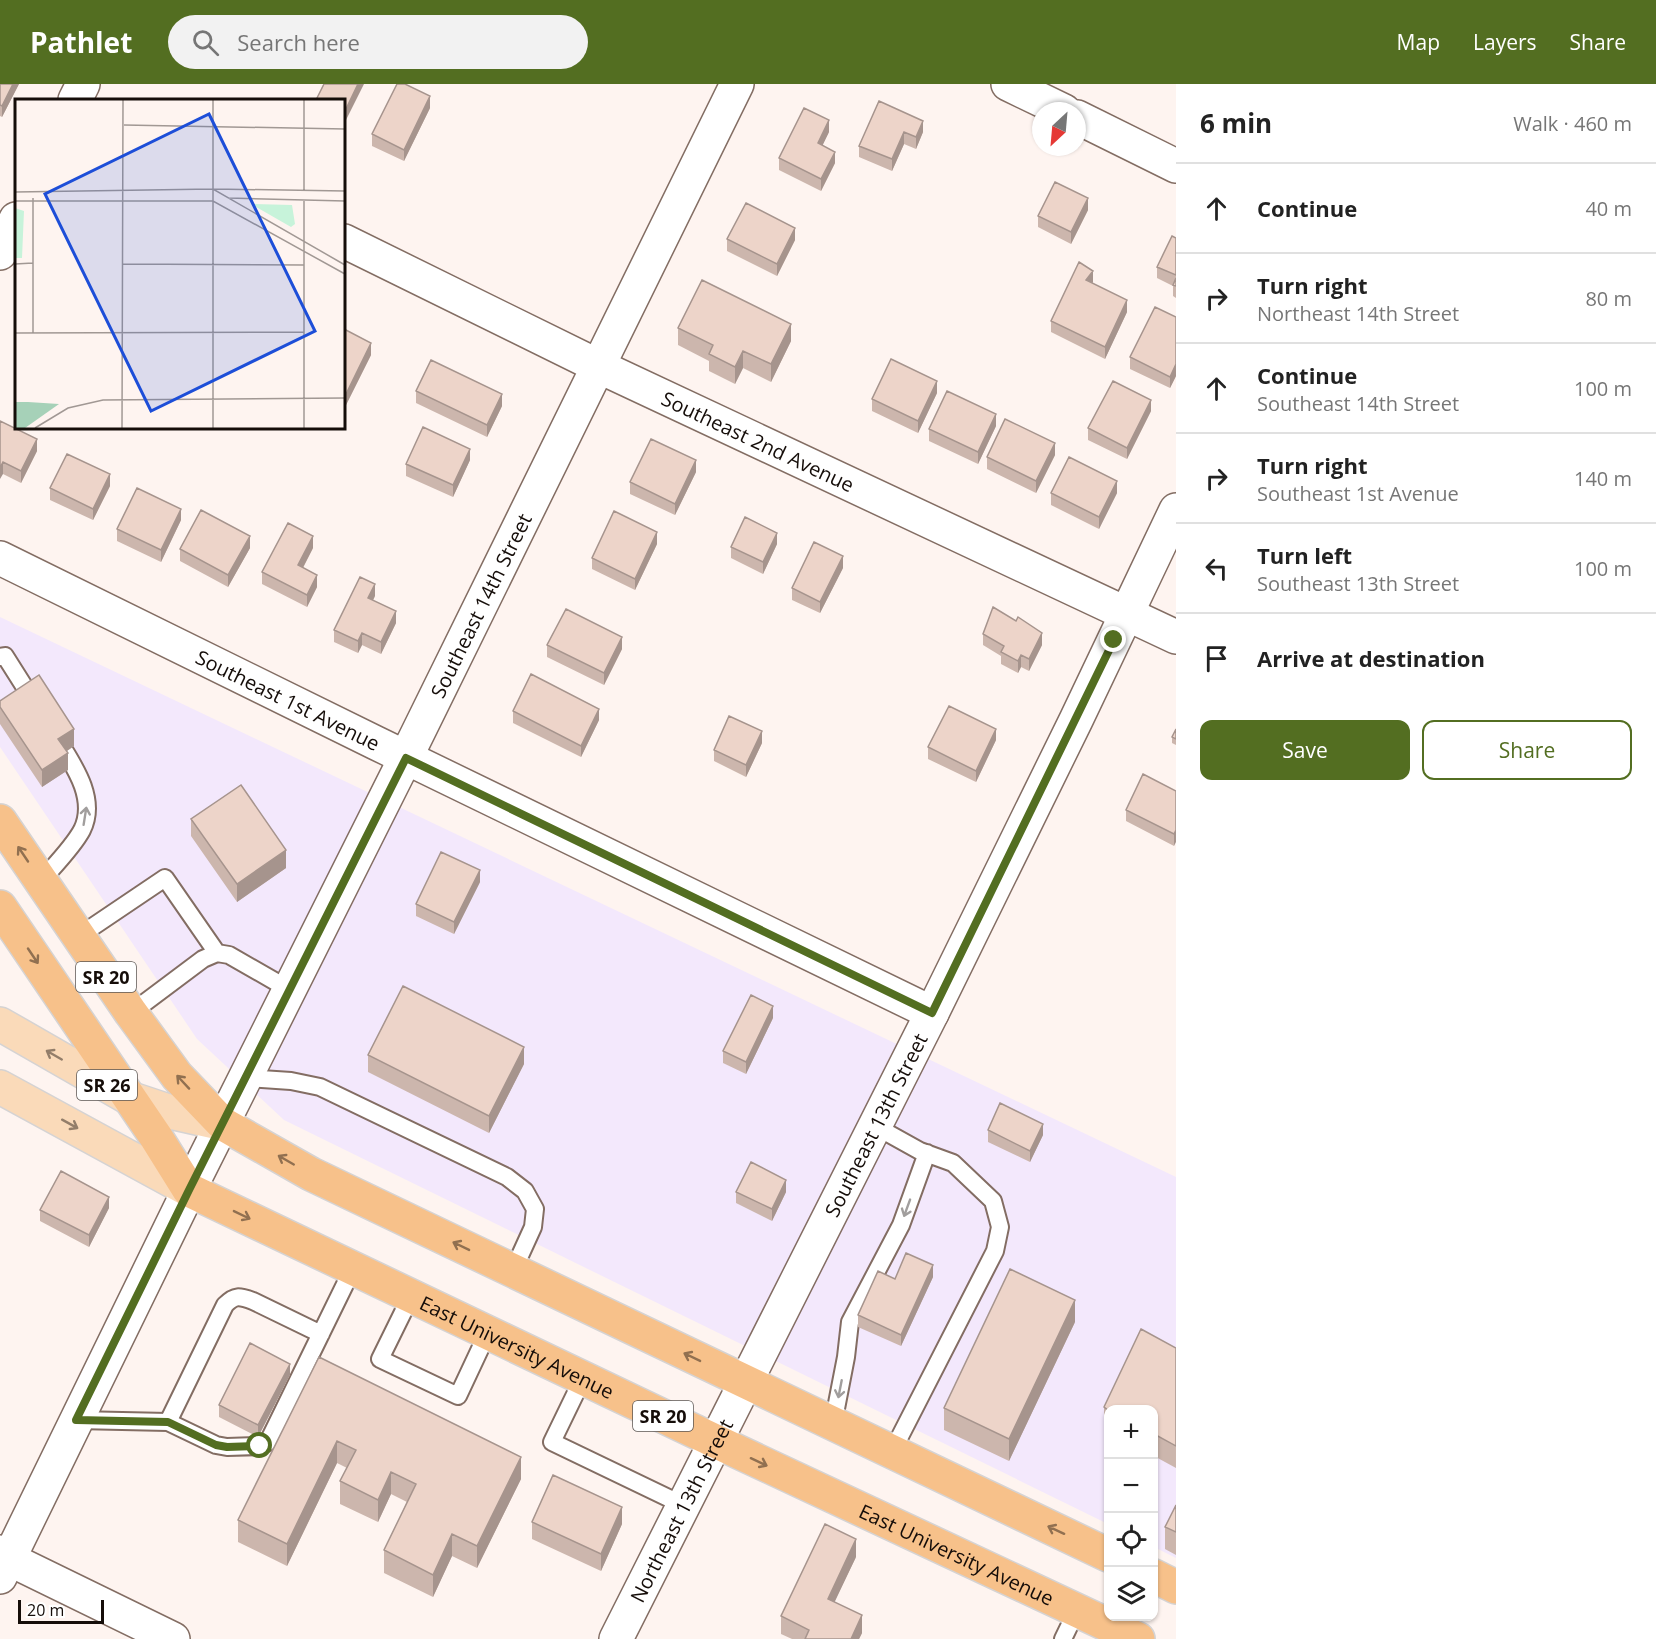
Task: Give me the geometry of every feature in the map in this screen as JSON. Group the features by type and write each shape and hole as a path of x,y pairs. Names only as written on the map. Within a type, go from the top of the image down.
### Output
{"highway":[{"name":"SR 20","path":"0,821 131,1013 177,1076 223,1124 311,1174 1104,1553"},
{"name":"SR 20","path":"0,907 189,1190"},
{"name":"East University Avenue","path":"189,1190 1138,1639"},
{"path":"1158,1578 1176,1587"}],"main road":[{"name":"SR 26","path":"0,1024 129,1098 174,1113 223,1124"},
{"name":"East University Avenue","path":"0,1087 189,1190"}],"street":[{"path":"75,99 82,84"},
{"name":"Southeast 14th Street","path":"3,1563 406,758 737,84"},
{"path":"1008,84 1045,102"},
{"path":"1086,121 1176,166"},
{"path":"0,253 15,221"},
{"name":"Southeast 2nd Avenue","path":"345,241 598,366 1176,637"},
{"name":"Southeast 13th Street","path":"745,1383 932,1013 1176,510"},
{"name":"Southeast 1st Avenue","path":"0,558 932,1013"},
{"name":"Northeast 13th Street","path":"616,1639 745,1383"},
{"path":"3,1563 173,1639"}],"lane":[{"path":"3,657 79,776 84,790 86,819 82,830 41,881"},
{"path":"79,936 165,878 217,953"},
{"path":"131,1013 203,959 217,953 229,955 290,990"},
{"path":"246,1078 291,1081 320,1088 507,1177 525,1191 535,1209 533,1227 513,1271"},
{"path":"875,1126 927,1153 953,1163 993,1200 1000,1227 995,1251 892,1452"},
{"path":"832,1424 846,1357 850,1322 901,1225 927,1153"},
{"path":"76,1420 168,1422 216,1445 249,1447 260,1446 268,1442 353,1268"},
{"path":"411,1296 380,1359 458,1396 488,1332"},
{"path":"168,1422 225,1305 232,1298 241,1297 253,1301 321,1334"},
{"path":"583,1378 552,1442 683,1505"},
{"path":"1063,1639 1077,1610"}],"shaded area":[{"path":"0,617 1176,1177 1176,1558 1158,1549 1158,1405 1104,1405 1104,1522 284,1120 197,1039 0,747"}],"building":[{"path":"0,84 13,84 2,106 0,105"},
{"path":"324,84 358,84 345,111 345,99 316,99"},
{"path":"397,84 405,84 430,96 404,150 372,134"},
{"path":"879,101 923,121 916,137 904,132 892,159 859,146"},
{"path":"804,108 829,120 818,143 835,152 821,179 779,158"},
{"path":"1055,182 1088,198 1071,232 1038,216"},
{"path":"746,203 795,228 777,264 727,239"},
{"path":"1172,236 1176,238 1176,275 1157,267"},
{"path":"1079,262 1093,271 1086,280 1127,300 1105,347 1051,321"},
{"path":"702,280 791,324 771,364 743,351 735,367 709,354 713,345 678,328"},
{"path":"1155,307 1176,317 1176,364 1170,377 1130,357"},
{"path":"345,330 371,343 345,394"},
{"path":"891,359 937,381 918,421 872,399"},
{"path":"431,360 502,394 487,425 416,391"},
{"path":"1113,381 1151,400 1127,448 1088,428"},
{"path":"947,391 996,414 978,452 929,429"},
{"path":"1005,419 1055,443 1036,481 987,457"},
{"path":"0,421 37,439 21,471 3,462 0,468"},
{"path":"423,427 470,449 453,485 406,464"},
{"path":"651,439 696,460 675,504 630,482"},
{"path":"67,454 110,474 93,509 50,488"},
{"path":"1069,457 1117,481 1099,517 1051,493"},
{"path":"137,488 181,509 161,550 117,529"},
{"path":"201,510 250,536 228,575 180,549"},
{"path":"614,511 657,532 635,579 592,558"},
{"path":"745,517 777,533 763,562 731,547"},
{"path":"288,523 313,536 298,565 317,575 307,595 262,572"},
{"path":"814,542 843,556 820,602 792,588"},
{"path":"360,577 375,584 368,598 396,611 381,642 362,633 358,641 334,630"},
{"path":"993,607 1016,621 1018,617 1042,633 1029,659 1021,655 1018,661 1001,652 1004,646 983,634"},
{"path":"566,609 622,637 604,673 547,645"},
{"path":"531,674 599,709 581,746 513,711"},
{"path":"39,675 74,729 58,739 68,753 42,770 0,707 0,701"},
{"path":"949,706 996,729 976,771 928,747"},
{"path":"729,716 762,731 746,765 714,750"},
{"path":"1143,774 1176,791 1176,830 1174,834 1126,810"},
{"path":"241,785 286,850 237,884 191,819"},
{"path":"441,852 480,870 454,922 416,904"},
{"path":"403,986 524,1047 489,1116 368,1055"},
{"path":"751,995 773,1006 746,1062 723,1051"},
{"path":"1000,1103 1043,1124 1030,1151 988,1130"},
{"path":"751,1162 786,1180 772,1209 736,1192"},
{"path":"61,1171 109,1197 89,1235 40,1210"},
{"path":"906,1253 933,1265 901,1335 858,1315 878,1271 895,1279"},
{"path":"1010,1269 1075,1300 1009,1439 944,1408"},
{"path":"1141,1329 1176,1348 1176,1446 1158,1436 1158,1405 1105,1405"},
{"path":"250,1343 290,1364 258,1425 219,1405"},
{"path":"319,1357 521,1457 477,1546 452,1534 433,1575 384,1550 416,1484 391,1472 378,1500 340,1481 356,1450 337,1441 287,1544 238,1520"},
{"path":"553,1475 622,1507 601,1554 532,1522"},
{"path":"1176,1505 1176,1532 1165,1527"},
{"path":"825,1524 856,1539 828,1599 862,1615 851,1639 805,1639 809,1630 781,1616"}],"route":[{"path":"260,1446 216,1445 168,1422 76,1420 406,758 932,1013 1114,640"}]}
